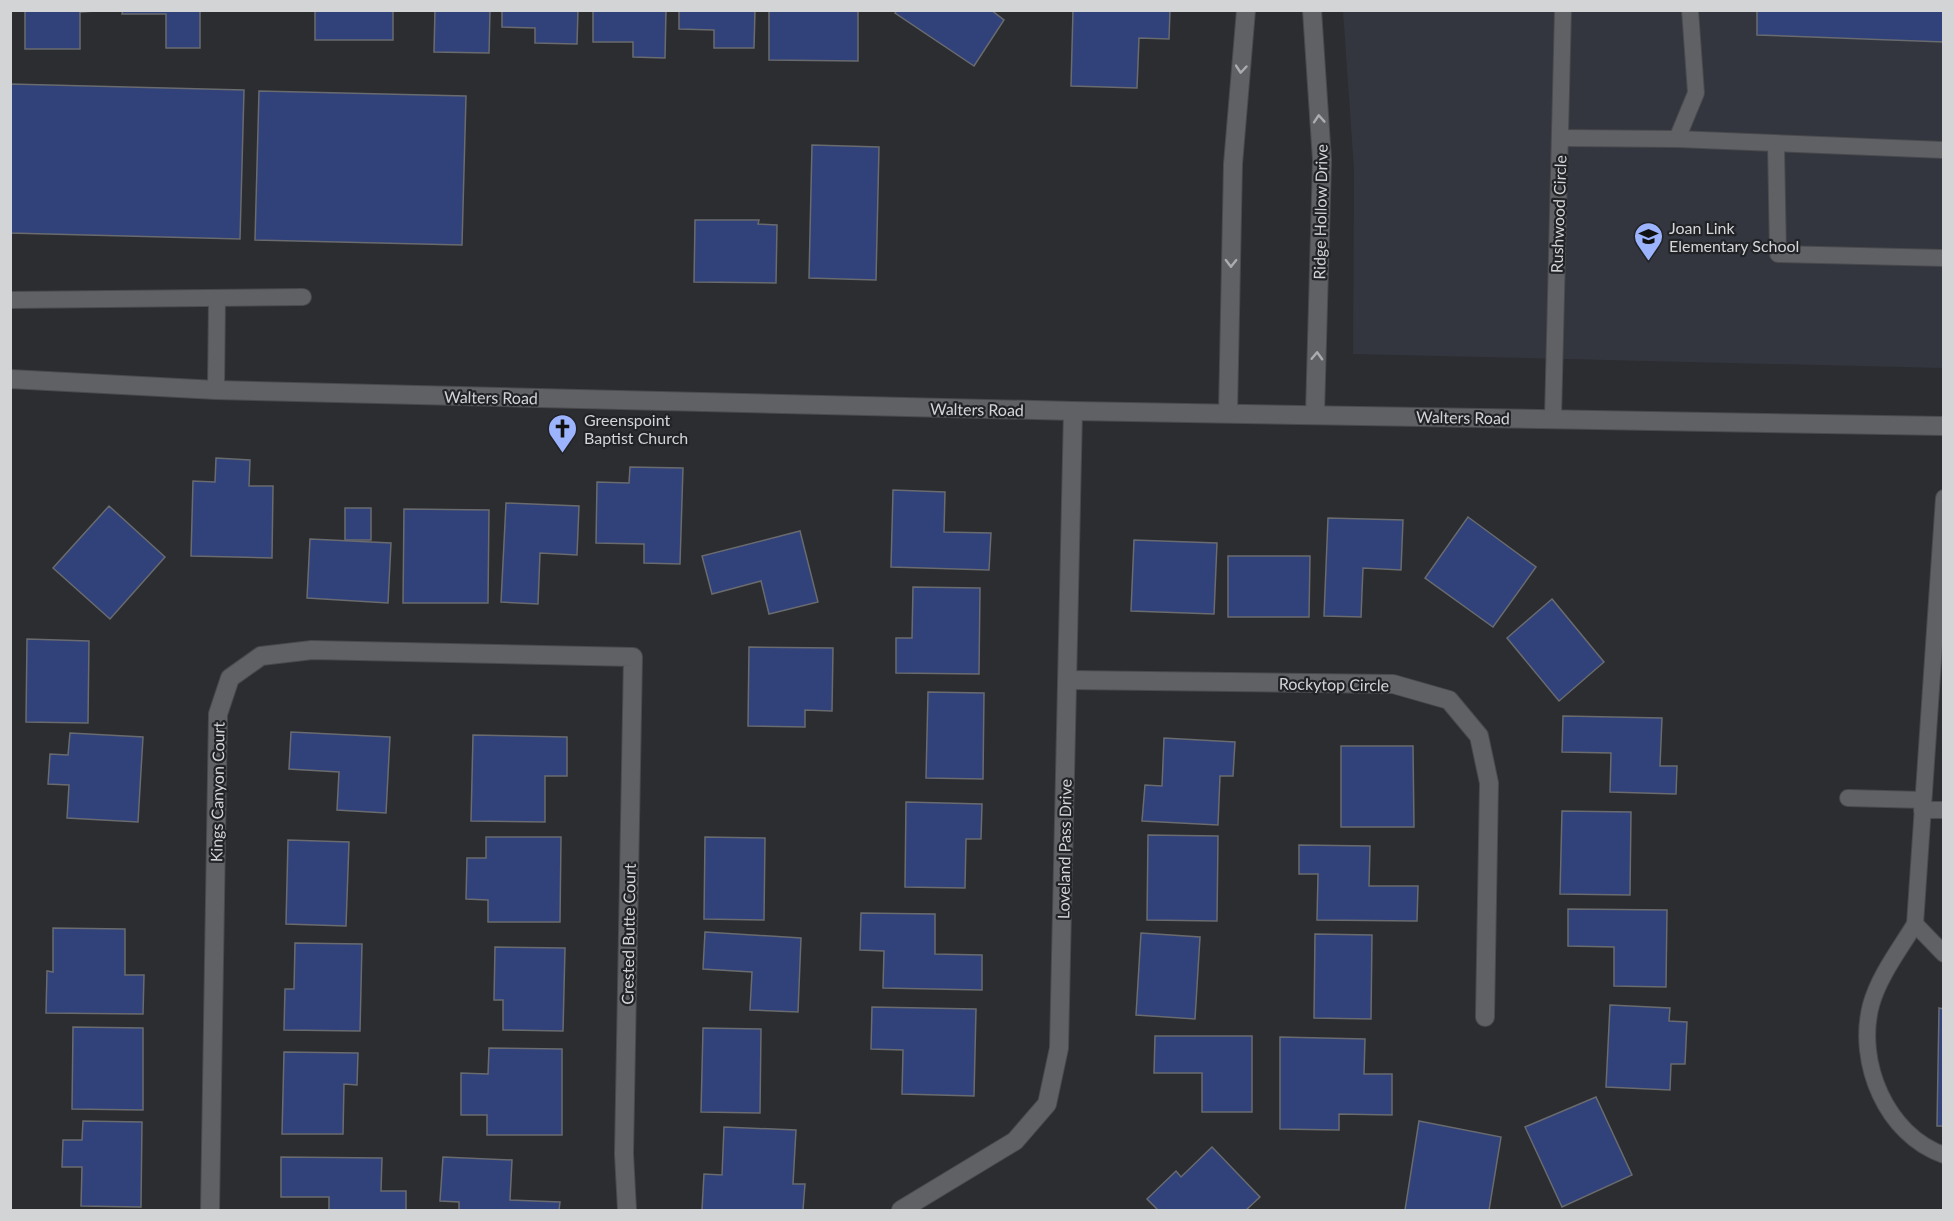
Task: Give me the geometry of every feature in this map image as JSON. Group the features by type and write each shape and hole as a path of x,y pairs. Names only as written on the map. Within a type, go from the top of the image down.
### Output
{"street":[{"path":"1228,413 1233,164 1246,10"},
{"name":"Ridge Hollow Drive","path":"1312,10 1322,160 1315,414"},
{"name":"Walters Road","path":"10,379 216,390 1073,411 1944,426"},
{"name":"Loveland Pass Drive","path":"901,1210 1014,1141 1047,1104 1059,1048 1069,680 1073,411"},
{"name":"Kings Canyon Court","path":"210,1210 218,714 230,678 261,656 312,650 633,657"},
{"name":"Crested Butte Court","path":"627,1210 624,1154 633,657"},
{"name":"Rockytop Circle","path":"1069,680 1393,684 1449,700 1479,736 1489,783 1485,1017"}],"lane":[{"name":"Rushwood Circle","path":"1552,418 1563,10"},
{"path":"1677,139 1696,93 1690,10"},
{"path":"1561,138 1677,139 1776,145 1944,150"},
{"path":"1776,145 1778,254 1944,258"},
{"path":"10,300 303,297"},
{"path":"216,390 217,298"},
{"path":"1944,498 1916,924 1875,994 1868,1029 1868,1053 1882,1098 1895,1119 1913,1137 1933,1151 1944,1155"},
{"path":"1848,798 1923,805 1944,810"},
{"path":"1916,924 1944,954"}],"shaded area":[{"name":"Joan Link Elementary School","path":"1343,11 1943,11 1943,368 1353,354 1354,170"}],"building":[{"path":"25,10 113,10 80,12 80,49 25,49"},
{"path":"123,10 200,10 200,48 166,48 166,14 122,14"},
{"path":"315,10 393,10 393,40 315,40"},
{"path":"435,10 490,10 489,53 434,52"},
{"path":"502,10 578,10 577,44 535,43 535,28 502,27"},
{"path":"593,10 666,10 665,58 633,57 633,42 593,42"},
{"path":"679,10 755,10 754,48 714,48 714,30 679,29"},
{"path":"769,10 858,10 858,61 769,60"},
{"path":"897,10 991,10 1004,20 974,66 895,13"},
{"path":"1073,10 1170,10 1169,39 1139,38 1137,88 1071,86"},
{"path":"1757,10 1944,10 1944,42 1757,35"},
{"path":"10,84 244,90 240,239 10,233"},
{"path":"259,91 466,96 462,245 255,240"},
{"path":"812,145 879,147 876,280 809,278"},
{"path":"695,220 759,220 758,224 777,225 776,283 694,282"},
{"path":"216,458 250,460 249,486 273,486 272,558 191,556 193,481 215,482"},
{"path":"630,467 683,468 680,564 644,563 644,544 596,543 597,482 629,483"},
{"path":"893,490 945,492 944,532 991,533 989,570 891,567"},
{"path":"506,503 579,506 577,555 540,553 538,604 501,602"},
{"path":"109,506 165,557 110,619 53,568"},
{"path":"345,508 371,508 371,540 345,540"},
{"path":"404,509 489,510 488,603 403,603"},
{"path":"1468,517 1536,567 1493,627 1425,578"},
{"path":"1328,518 1403,520 1401,570 1363,568 1361,617 1324,616"},
{"path":"800,531 818,602 769,614 761,581 712,594 702,556"},
{"path":"310,539 391,543 388,603 307,598"},
{"path":"1134,540 1217,543 1214,614 1131,611"},
{"path":"1228,556 1310,556 1309,617 1228,617"},
{"path":"913,587 980,588 979,674 896,673 896,638 912,638"},
{"path":"1552,599 1604,662 1559,701 1507,638"},
{"path":"27,639 89,641 88,723 26,722"},
{"path":"749,647 833,648 832,711 805,710 805,727 748,726"},
{"path":"928,692 984,693 983,779 926,778"},
{"path":"1563,716 1662,718 1660,766 1677,766 1676,794 1610,792 1611,753 1562,752"},
{"path":"291,732 390,737 386,813 337,810 339,772 289,769"},
{"path":"70,733 143,737 138,822 67,818 69,785 48,784 50,754 68,755"},
{"path":"473,735 567,737 567,776 545,776 545,822 471,821"},
{"path":"1164,738 1235,742 1233,776 1220,776 1218,825 1142,821 1145,785 1162,786"},
{"path":"1341,746 1413,746 1414,827 1341,827"},
{"path":"906,802 982,804 981,839 966,839 965,888 905,887"},
{"path":"1562,811 1631,812 1630,895 1560,894"},
{"path":"1148,835 1218,836 1217,921 1147,920"},
{"path":"486,837 561,837 560,922 488,922 488,900 466,899 467,858 486,858"},
{"path":"705,837 765,838 764,920 704,919"},
{"path":"288,840 349,842 346,926 286,924"},
{"path":"1299,845 1370,846 1369,886 1418,886 1417,921 1317,920 1318,874 1299,874"},
{"path":"1568,909 1667,910 1666,987 1614,986 1614,947 1568,946"},
{"path":"861,913 935,914 935,954 982,955 982,990 883,988 884,951 860,950"},
{"path":"53,928 125,929 125,975 144,975 143,1014 46,1013 47,971 53,972"},
{"path":"705,932 801,938 798,1012 750,1010 752,972 703,969"},
{"path":"1141,933 1200,937 1195,1019 1136,1015"},
{"path":"1315,934 1372,935 1371,1019 1314,1018"},
{"path":"295,943 362,944 360,1031 284,1030 285,989 294,989"},
{"path":"495,947 565,948 563,1031 503,1030 503,1000 494,1000"},
{"path":"1610,1005 1670,1008 1669,1021 1687,1022 1685,1064 1671,1064 1670,1090 1606,1087"},
{"path":"872,1007 976,1009 974,1096 902,1094 903,1050 871,1049"},
{"path":"1939,1008 1944,1009 1944,1126 1937,1126"},
{"path":"73,1027 143,1028 143,1110 72,1109"},
{"path":"703,1028 761,1029 760,1113 701,1112"},
{"path":"1155,1036 1252,1036 1252,1112 1202,1112 1202,1073 1154,1073"},
{"path":"1280,1037 1365,1039 1364,1074 1392,1074 1392,1115 1339,1114 1339,1130 1280,1129"},
{"path":"489,1048 562,1049 562,1135 487,1135 487,1115 461,1115 461,1073 488,1074"},
{"path":"284,1052 358,1053 357,1085 344,1084 343,1134 282,1134"},
{"path":"1596,1097 1632,1175 1562,1207 1525,1127"},
{"path":"83,1121 142,1122 141,1207 81,1206 82,1167 62,1167 63,1140 82,1140"},
{"path":"1419,1121 1501,1137 1489,1210 1405,1210"},
{"path":"724,1127 796,1130 793,1184 805,1184 803,1210 702,1210 704,1174 722,1175"},
{"path":"1212,1147 1260,1197 1246,1210 1158,1210 1147,1199 1176,1171 1181,1177"},
{"path":"281,1157 382,1158 381,1191 406,1191 406,1210 329,1210 329,1197 281,1197"},
{"path":"443,1157 512,1160 510,1200 560,1202 559,1210 459,1210 459,1202 440,1201"}],"place":[{"name":"Joan Link Elementary School","path":"1648,262"},
{"name":"Greenspoint Baptist Church","path":"563,454"}]}
